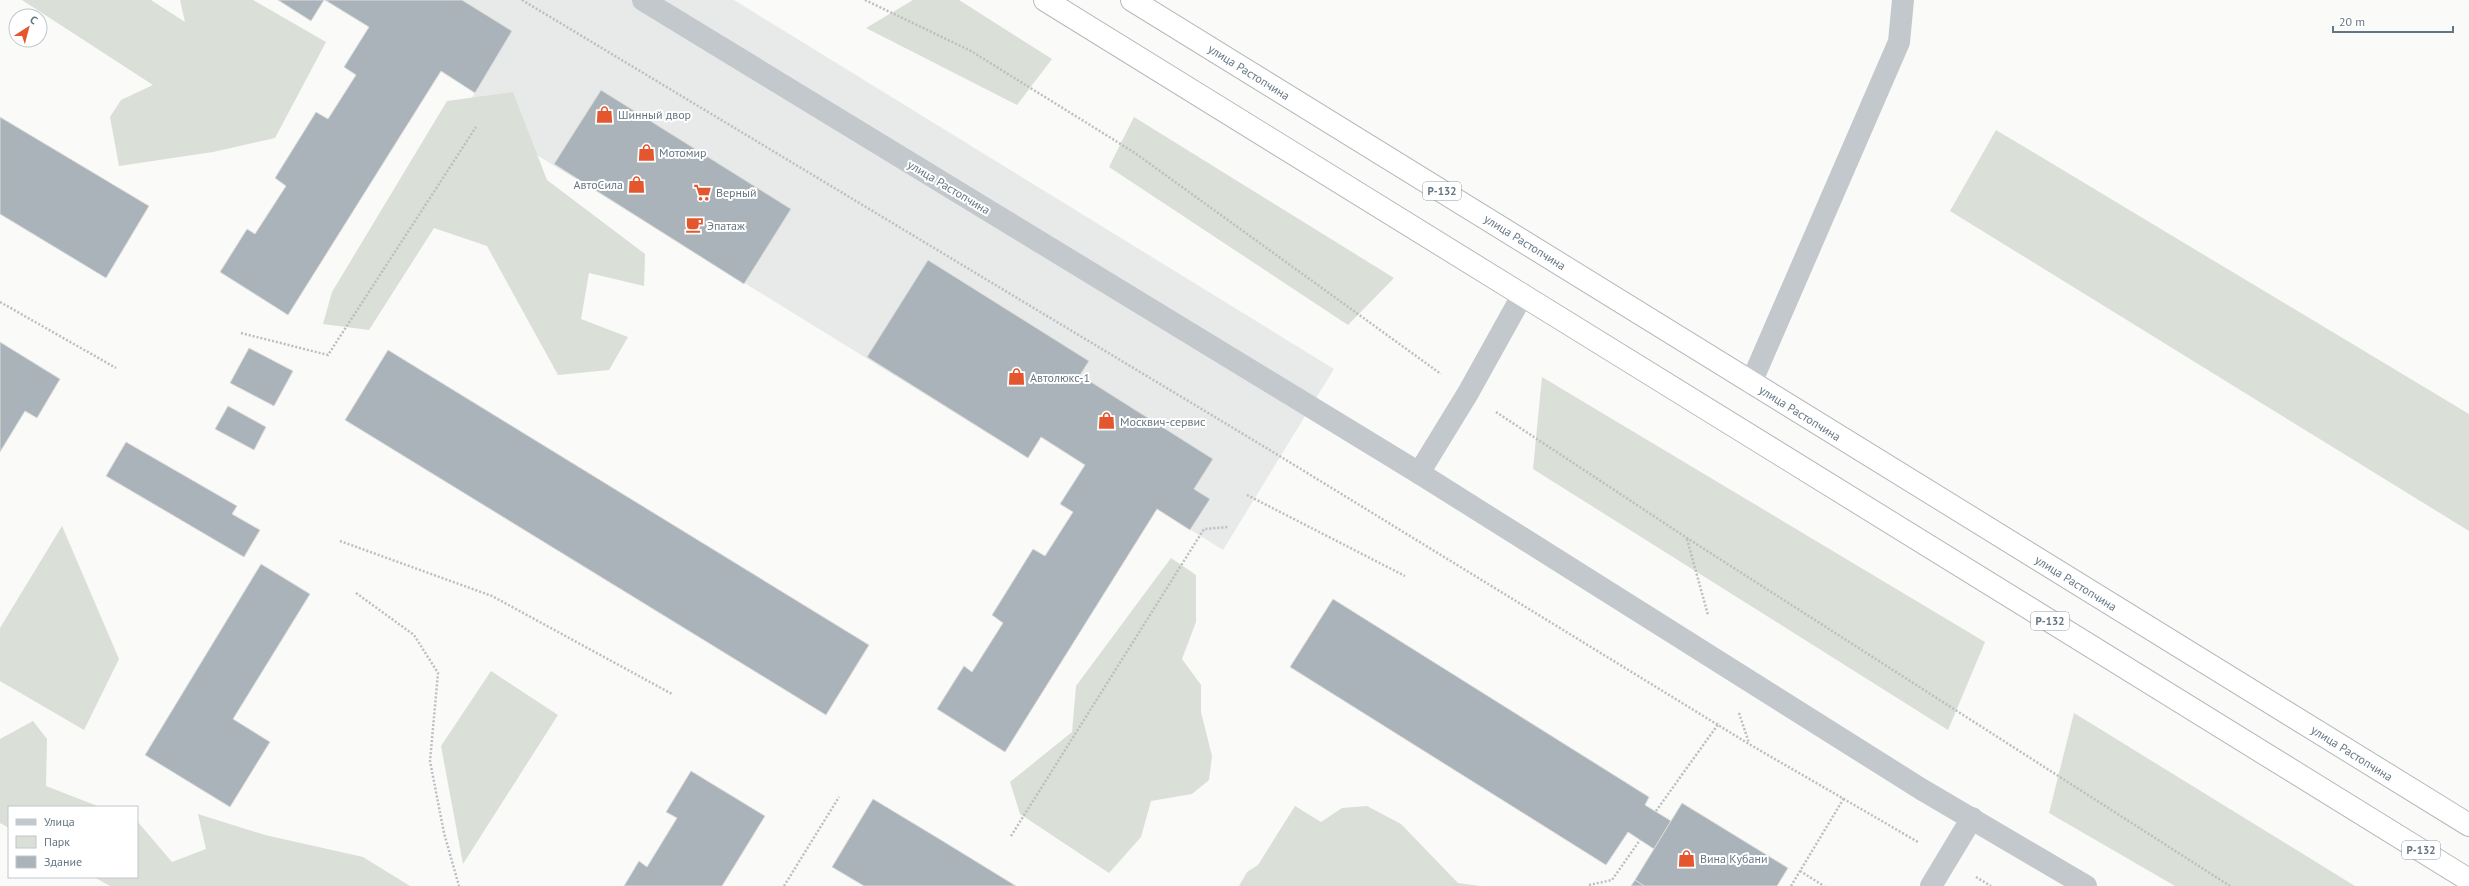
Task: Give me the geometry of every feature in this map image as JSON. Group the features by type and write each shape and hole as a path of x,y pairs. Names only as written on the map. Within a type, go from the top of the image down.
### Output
{"highway":[{"name":"Р-132","path":"1046,0 2469,880"},
{"name":"улица Растопчина","path":"1132,0 2469,825"}],"street":[{"name":"улица Растопчина","path":"643,0 1420,474 1921,789 2086,886"},
{"path":"1751,383 1899,42 1903,0"},
{"path":"1420,474 1468,393 1523,294"},
{"path":"1931,886 1972,818"}],"path":[{"path":"522,0 1273,452 1719,723 1749,744 1844,798 1791,886"},
{"path":"865,0 971,51 1135,153 1468,393 1687,538 2230,886"},
{"path":"241,333 328,355 476,127"},
{"path":"0,302 116,368"},
{"path":"1247,495 1405,576"},
{"path":"1011,836 1204,529 1228,527"},
{"path":"340,541 492,596 672,694"},
{"path":"356,593 414,635 438,673 430,761 444,833 459,886"},
{"path":"1656,811 1719,723"},
{"path":"784,886 839,797"},
{"path":"1589,885 1612,880 1640,840"},
{"path":"1800,872 1824,886"}],"shaded area":[{"path":"325,0 734,0 1334,369 1223,550 1041,437 1028,458 464,110 475,93"}],"green space":[{"path":"22,0 151,0 185,22 180,0 253,0 326,42 275,138 213,152 119,166 110,117 121,100 153,85 48,17 48,8 34,8"},
{"path":"913,0 959,0 1052,59 1017,105 866,28"},
{"path":"513,92 547,180 645,254 644,286 589,273 581,319 628,337 609,370 558,375 487,246 434,228 369,330 323,324 332,292 447,101"},
{"path":"1134,117 1394,278 1348,325 1109,167"},
{"path":"1996,130 2469,414 2469,531 1950,211"},
{"path":"1542,377 1985,642 1948,730 1533,469"},
{"path":"62,526 119,659 84,730 0,681 0,628"},
{"path":"1171,558 1196,575 1196,622 1182,659 1201,685 1201,712 1212,756 1209,780 1192,794 1151,801 1141,837 1109,873 1020,814 1010,782 1072,732 1076,686"},
{"path":"491,671 558,715 463,864 441,746"},
{"path":"2074,713 2355,886 2175,886 2049,813"},
{"path":"33,721 47,739 46,786 97,806 8,806 8,827 0,823 0,739"},
{"path":"1295,806 1321,822 1342,808 1367,806 1401,824 1458,883 1480,886 1239,886 1247,872 1258,865"},
{"path":"198,814 265,835 363,857 410,886 110,886 96,878 138,878 138,822 172,862 206,849"}],"building":[{"path":"278,0 324,0 311,21"},
{"path":"325,0 462,0 512,31 475,93 441,71 288,315 220,272 247,229 255,234 286,186 275,178 316,112 328,119 356,75 344,67 369,27"},
{"path":"601,90 791,209 744,284 554,164"},
{"path":"0,117 149,206 106,278 0,214"},
{"path":"928,260 1089,361 1080,375 1213,459 1194,489 1210,499 1190,530 1157,509 1005,752 937,709 964,666 972,672 1003,623 992,615 1033,549 1045,556 1073,512 1060,504 1085,465 1041,437 1028,458 867,357"},
{"path":"0,342 60,379 37,418 25,411 0,452"},
{"path":"249,348 293,371 274,406 230,383"},
{"path":"388,350 869,645 826,715 345,420"},
{"path":"228,406 266,427 254,450 215,429"},
{"path":"126,442 237,506 232,514 260,530 244,557 106,476"},
{"path":"261,564 310,594 233,719 270,742 230,807 145,755"},
{"path":"1333,599 1649,797 1645,805 1671,821 1654,849 1628,832 1606,865 1290,667"},
{"path":"691,771 765,816 722,886 624,886 639,861 647,867 677,818 666,812"},
{"path":"873,799 1016,886 864,886 832,867"},
{"path":"1682,803 1788,868 1777,886 1644,886 1635,880"},
{"path":"1635,880 1644,886 1631,886"}],"place":[{"name":"Шинный двор","path":"605,114"},
{"name":"Мотомир","path":"646,152"},
{"name":"АвтоСила","path":"636,184"},
{"name":"Верный","path":"703,192"},
{"name":"Эпатаж","path":"694,225"},
{"name":"Автолюкс-1","path":"1017,377"},
{"name":"Москвич-сервис","path":"1107,421"},
{"name":"Вина Кубани","path":"1687,858"}]}
